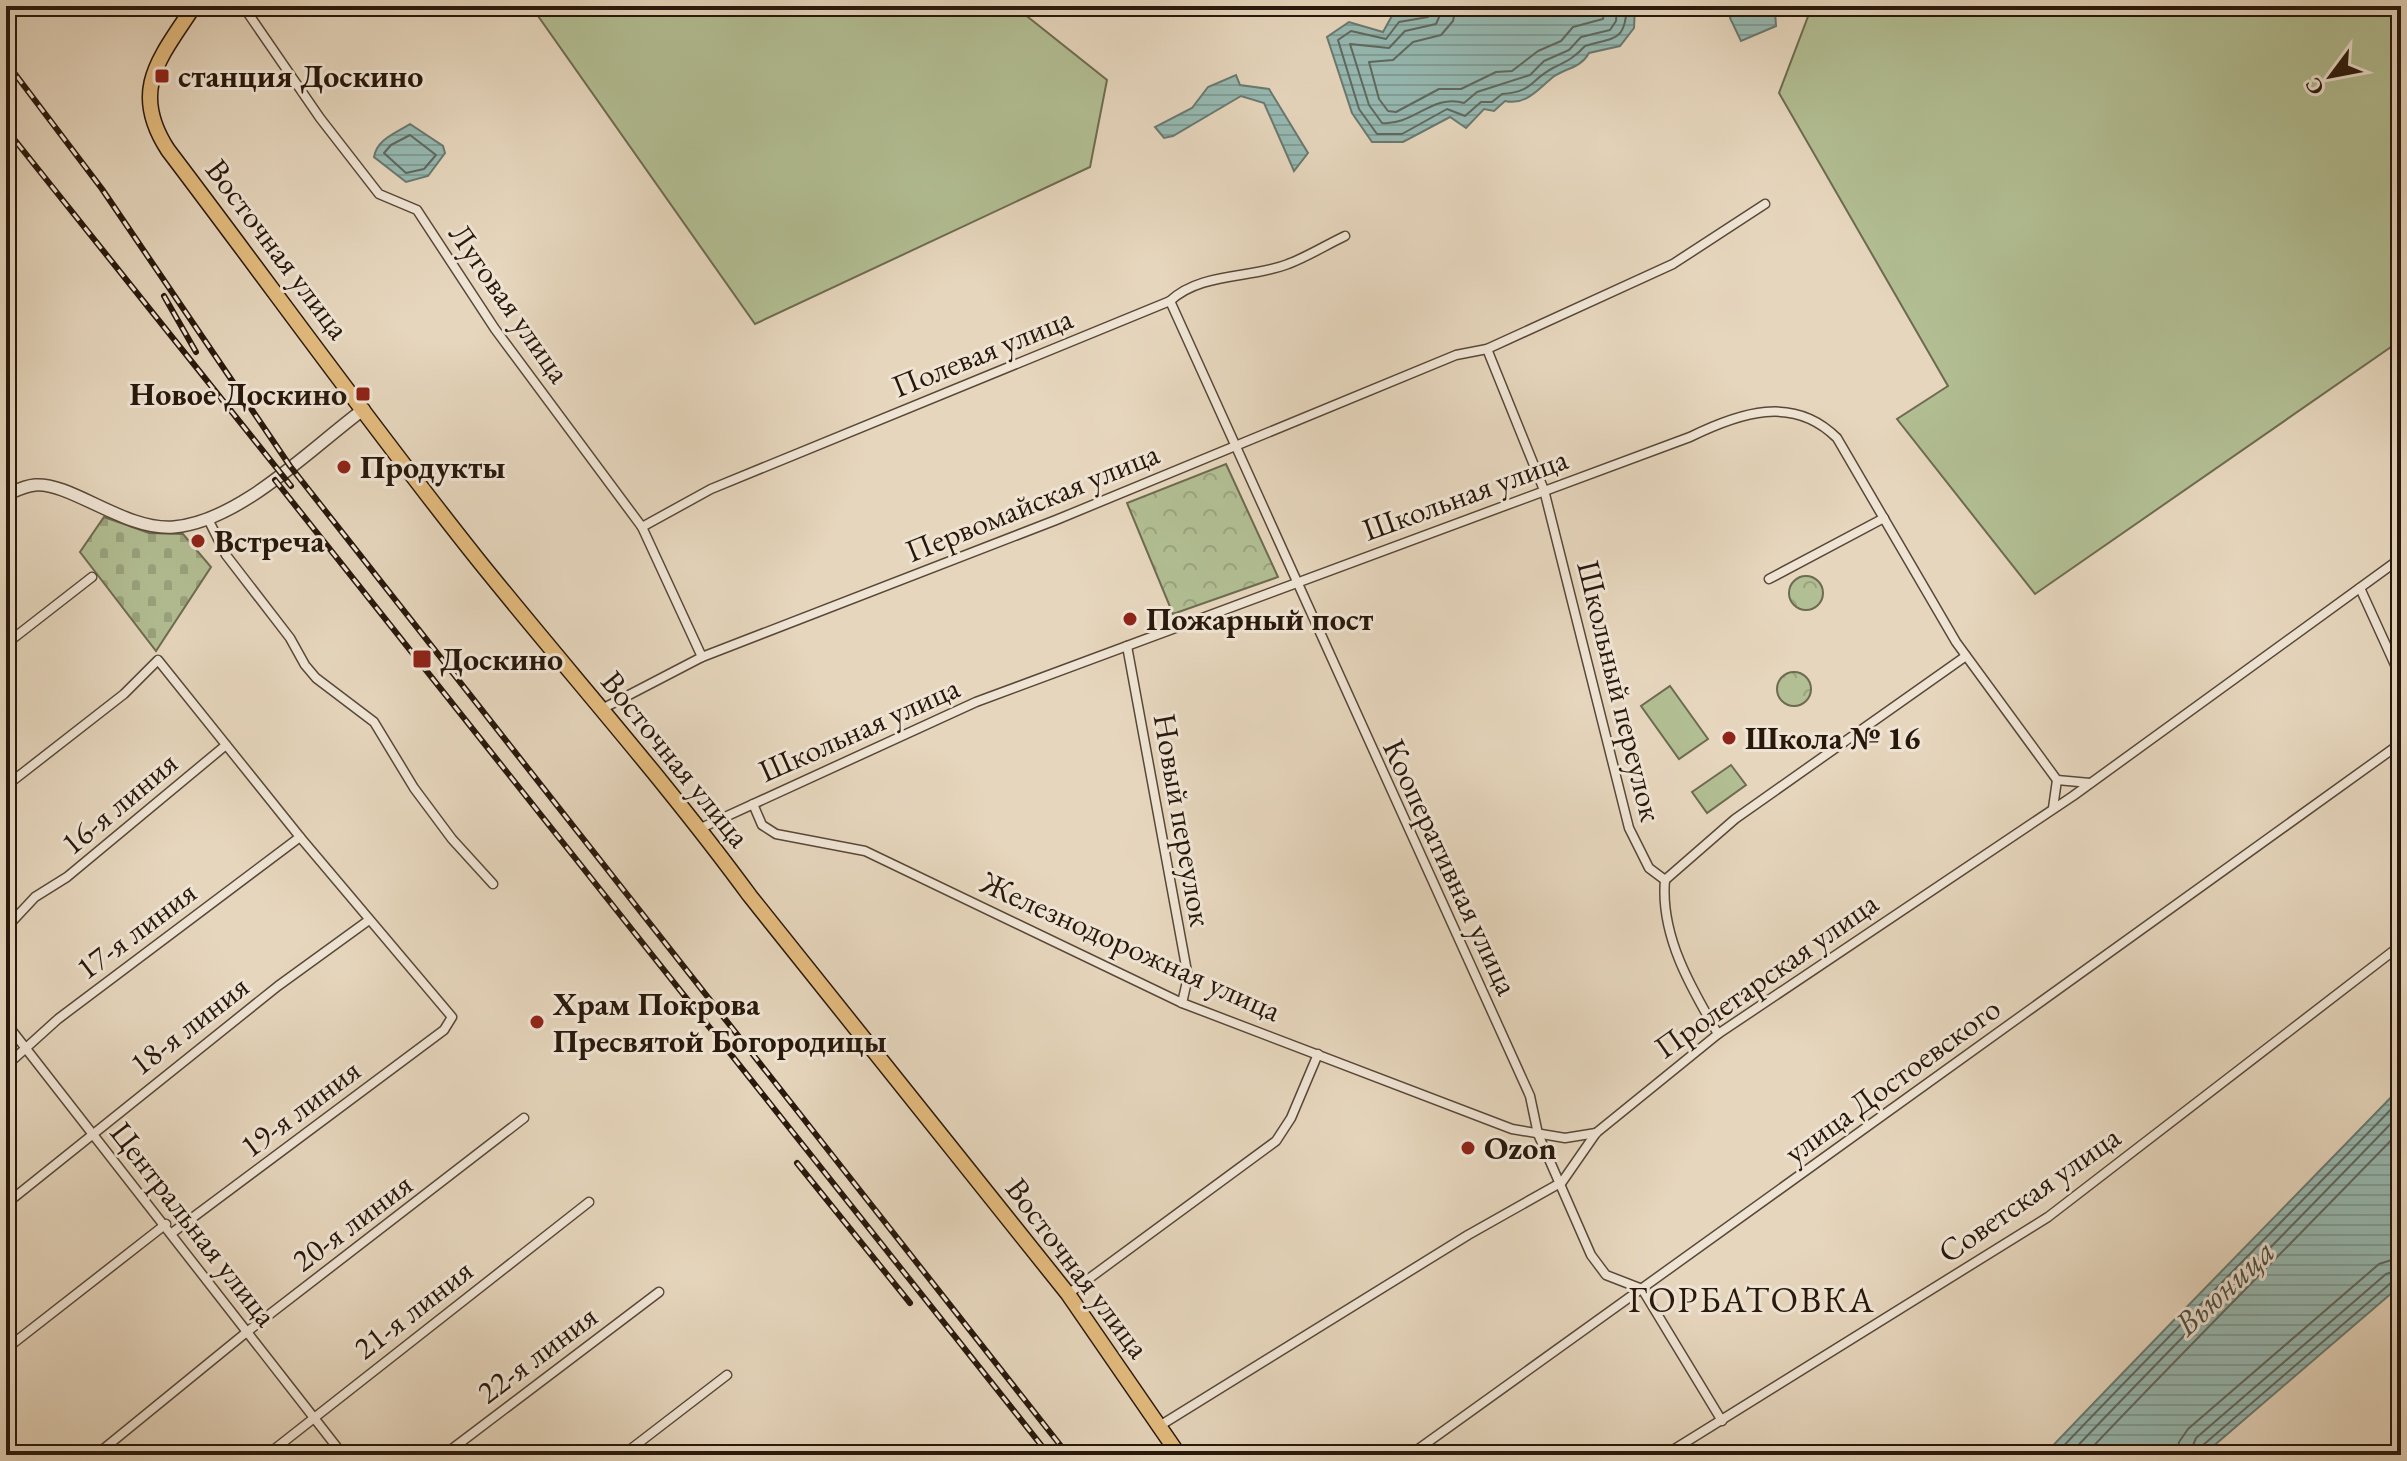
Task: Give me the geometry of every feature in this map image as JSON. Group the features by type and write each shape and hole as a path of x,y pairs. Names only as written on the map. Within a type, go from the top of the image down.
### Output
{"main road":[{"name":"Восточная улица","path":"194,6 163,53 149,86 155,131 476,558 599,710 701,828 755,903 1068,1294 1179,1455"}],"street":[{"name":"Луговая улица","path":"243,6 320,118 379,194 417,210 495,329 642,527 702,657"},
{"name":"Первомайская улица","path":"599,710 702,657 1236,447 1456,355 1487,349 1673,264 1765,204"},
{"name":"Полевая улица","path":"642,527 711,489 1170,301 1181,291 1197,284 1287,265 1345,236"},
{"name":"Кооперативная улица","path":"1170,301 1295,583 1530,1096 1538,1134 1562,1182 1591,1255 1606,1275 1642,1289"},
{"name":"Школьный переулок","path":"1487,349 1544,490 1629,828 1649,868 1665,880"},
{"path":"6,495 25,487 48,486 114,514 151,525 169,527 208,519 268,482 364,409"},
{"name":"Школьная улица","path":"701,828 976,702 1690,437 1725,420 1772,412 1803,414 1820,421 1837,438 1966,656 2057,780"},
{"path":"1769,579 1884,518"},
{"path":"208,519 226,555 290,638 305,665 316,678 374,722 414,788 452,839 493,884"},
{"name":"Пролетарская улица","path":"1161,1425 1468,1235 1562,1182 1596,1133 1718,1034 2090,783 2401,558"},
{"path":"6,644 92,577"},
{"path":"2360,588 2401,678"},
{"name":"Новый переулок","path":"1127,646 1188,977 1182,1003"},
{"path":"1718,1034 1693,990 1684,962 1669,936 1665,880 1735,819 1966,656"},
{"path":"6,786 124,694 158,660 369,920"},
{"name":"улица Достоевского","path":"1410,1455 2401,743"},
{"name":"16-я линия","path":"6,928 35,897 67,877 226,745"},
{"path":"2053,808 2057,780 2090,783"},
{"name":"Железнодорожная улица","path":"753,804 762,825 776,834 865,851 1182,1003 1512,1129 1565,1138 1596,1133"},
{"name":"17-я линия","path":"6,1066 58,1019 300,837"},
{"name":"19-я линия","path":"172,1233 444,1030 452,1017 369,920"},
{"name":"18-я линия","path":"6,1204 278,986 369,920"},
{"name":"Советская улица","path":"1665,1455 2048,1217 2401,945"},
{"name":"Центральная улица","path":"6,1023 166,1224 343,1455"},
{"path":"1068,1294 1276,1141 1291,1118 1318,1054"},
{"name":"20-я линия","path":"96,1455 248,1331 390,1225 524,1118"},
{"name":"21-я линия","path":"267,1455 589,1202"},
{"path":"6,1349 166,1224"},
{"path":"1642,1289 1722,1421"},
{"name":"22-я линия","path":"444,1455 659,1292"},
{"path":"623,1455 727,1375"}],"green space":[{"path":"531,6 1014,6 1107,80 1090,167 755,324"},
{"path":"1812,6 2401,6 2401,340 2035,594 1897,419 1948,386 1779,93"},
{"path":"1226,464 1278,577 1173,614 1127,503"},
{"path":"104,517 149,533 183,534 211,567 156,651 80,552"},
{"path":"1806,576 1818,581 1823,593 1818,605 1806,610 1794,605 1789,593 1794,581"},
{"path":"1794,672 1806,677 1811,689 1806,701 1794,706 1782,701 1777,689 1782,677"},
{"path":"1670,686 1708,739 1679,759 1641,706"},
{"path":"1731,765 1746,785 1707,813 1692,792"}],"water":[{"path":"1436,6 1635,6 1634,28 1620,46 1589,53 1582,62 1553,77 1525,99 1505,101 1494,111 1484,109 1466,128 1450,117 1403,142 1372,142 1352,113 1327,37 1349,22 1383,32 1393,14"},
{"path":"1734,6 1782,6 1775,11 1776,26 1741,41 1730,18"},
{"path":"1236,75 1240,85 1269,89 1308,153 1294,171 1264,103 1241,96 1173,136 1164,138 1155,127 1192,108 1208,87"},
{"path":"410,124 443,146 445,153 428,176 406,182 374,157 383,141"},
{"name":"Вьюница","path":"2401,1087 2401,1285 2203,1455 2044,1455 2177,1317"}],"railway":[{"path":"6,62 102,189 290,466 1068,1455"},
{"path":"6,129 291,486"},
{"path":"164,296 196,352"},
{"path":"275,480 1049,1455"},
{"path":"797,1163 910,1303"}],"place":[{"name":"станция Доскино","path":"162,76"},
{"name":"Новое Доскино","path":"363,394"},
{"name":"Продукты","path":"344,467"},
{"name":"Встреча","path":"198,541"},
{"name":"Пожарный пост","path":"1130,619"},
{"name":"Доскино","path":"422,659"},
{"name":"Школа № 16","path":"1729,738"},
{"name":"Храм Покрова Пресвятой Богородицы","path":"537,1022"},
{"name":"Ozon","path":"1468,1148"}],"district":[{"name":"ГОРБАТОВКА","path":"1752,1299"}]}
